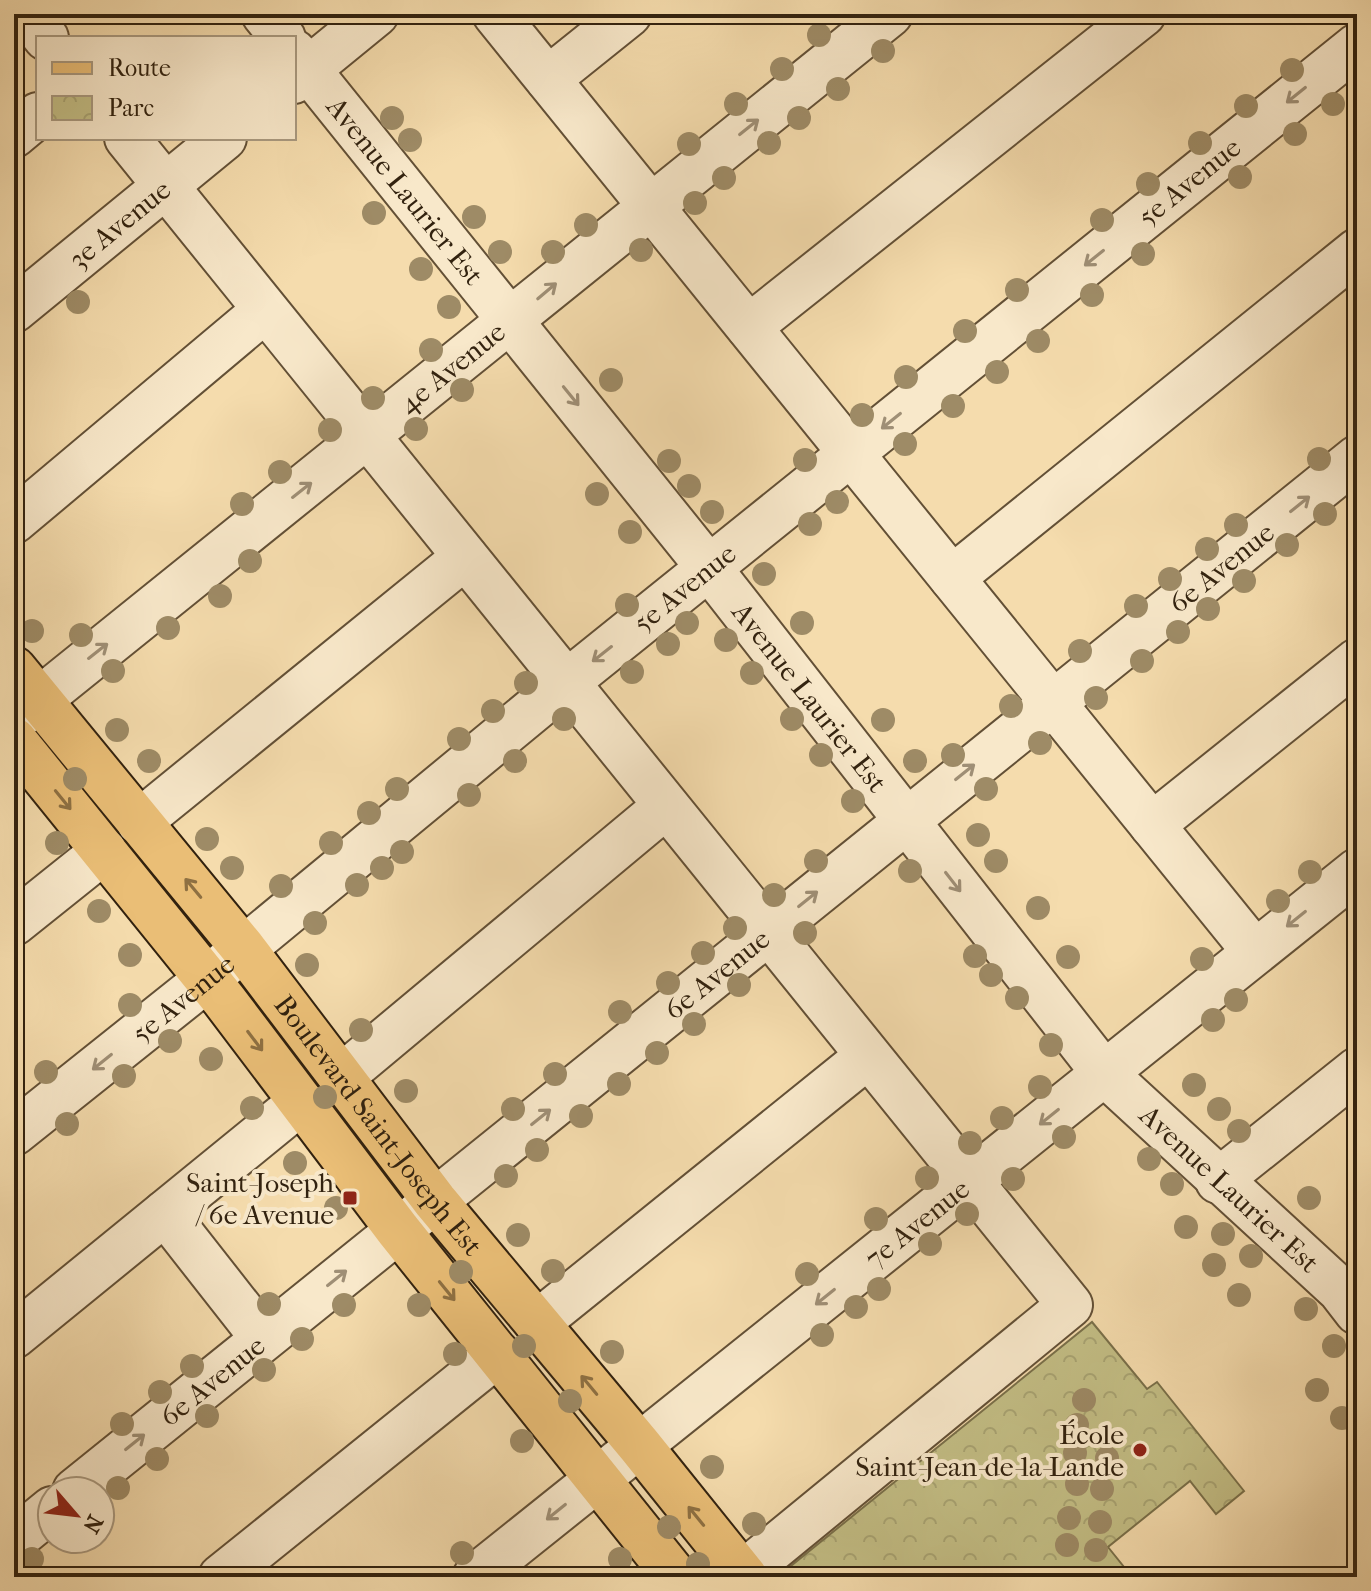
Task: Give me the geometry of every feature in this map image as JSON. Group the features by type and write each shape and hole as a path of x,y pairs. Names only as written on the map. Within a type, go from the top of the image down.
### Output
{"main road":[{"name":"Boulevard Saint-Joseph Est","path":"22,697 139,822 243,948 435,1201 744,1576"},
{"name":"Boulevard Saint-Joseph Est","path":"14,740 207,979 398,1230 676,1577"}],"street":[{"path":"27,14 44,36"},
{"name":"Avenue Laurier Est","path":"264,14 279,36"},
{"path":"296,59 376,14"},
{"path":"495,14 1255,952"},
{"path":"548,79 629,14"},
{"name":"4e Avenue","path":"22,697 368,437 650,205 890,14"},
{"path":"749,327 1143,14"},
{"name":"5e Avenue","path":"14,1133 207,979 567,682 1357,46"},
{"name":"Avenue Laurier Est","path":"296,61 709,568 1104,1073 1218,1181 1351,1293"},
{"path":"14,135 36,117"},
{"path":"129,140 1070,1305 744,1576"},
{"name":"3e Avenue","path":"14,310 222,140"},
{"path":"952,578 1357,251"},
{"path":"14,521 265,310"},
{"name":"6e Avenue","path":"95,1475 1357,458"},
{"path":"139,822 465,557"},
{"path":"1152,825 1357,661"},
{"path":"341,1077 666,806"},
{"path":"14,923 104,851"},
{"name":"7e Avenue","path":"475,1577 1357,871"},
{"path":"537,1323 868,1056"},
{"path":"1218,1181 1357,1070"},
{"path":"14,1336 301,1102"},
{"path":"165,1213 263,1338"},
{"path":"221,1577 498,1354"},
{"path":"14,1540 36,1522"}],"green space":[{"path":"1092,1322 1147,1389 1157,1382 1244,1491 1216,1514 1190,1481 1108,1547 1132,1577 783,1577 781,1574"}],"place":[{"name":"Saint-Joseph / 6e Avenue","path":"350,1198"},
{"name":"École Saint-Jean-de-la-Lande","path":"1140,1450"}]}
